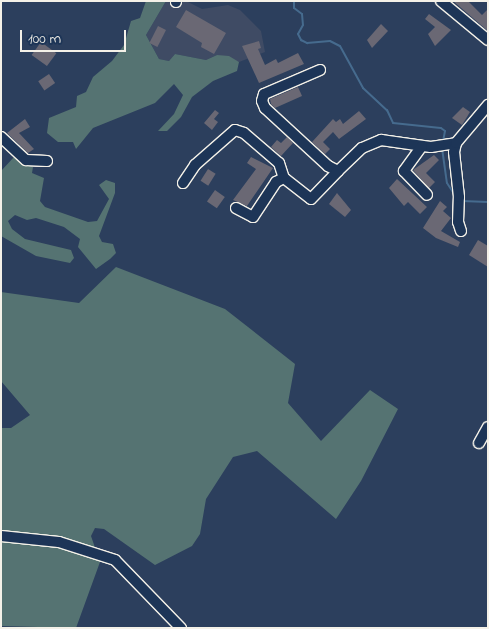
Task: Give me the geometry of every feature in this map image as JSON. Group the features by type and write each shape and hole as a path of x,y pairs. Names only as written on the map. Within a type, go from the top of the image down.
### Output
{"street":[{"path":"441,1 488,40"},
{"path":"320,70 264,94 262,104 324,163 338,171"},
{"path":"183,183 196,165 235,130 244,133 278,163 284,178 311,199 359,150 373,142 391,139 422,146 447,145 488,106"},
{"path":"1,137 26,160 47,161"},
{"path":"447,145 454,163 460,201 458,222 462,231"},
{"path":"422,146 404,171 427,196"},
{"path":"236,208 253,217 276,182 284,178"},
{"path":"479,443 488,428"},
{"path":"1,536 59,542 115,560 181,628"}],"shaded area":[{"path":"166,1 186,1 202,9 228,5 240,10 261,31 265,52 239,62 217,55 206,60 175,54 169,61 159,59 146,35"}],"green space":[{"path":"146,1 166,1 146,35 159,59 169,61 175,54 206,60 217,55 229,56 239,62 237,71 213,81 192,97 181,117 167,131 158,131 174,114 183,95 174,84 155,103 93,128 76,149 73,142 58,142 47,133 49,118 76,107 77,96 86,92 93,77 112,61 124,45 131,21 140,18"},
{"path":"14,157 33,167 32,173 44,178 40,201 45,207 88,222 97,221 109,199 99,185 106,180 115,183 115,193 99,236 102,242 113,244 116,253 110,259 96,269 78,247 80,239 64,227 36,218 27,220 15,215 8,221 12,229 25,239 71,250 74,258 70,263 36,256 1,236 1,171"},
{"path":"116,267 225,309 295,364 288,403 321,441 370,390 398,409 361,481 336,519 257,451 233,457 206,499 200,534 192,546 155,565 104,529 95,528 91,536 100,562 76,628 1,626 1,428 11,428 30,415 1,381 1,292 79,303"}],"building":[{"path":"453,1 468,1 482,15 488,9 488,31"},
{"path":"186,10 226,33 214,54 201,47 202,43 176,27"},
{"path":"429,14 451,30 435,46 428,34 435,27 425,19"},
{"path":"381,24 388,31 372,48 367,40"},
{"path":"158,26 166,30 157,47 149,43"},
{"path":"259,41 261,48 258,49 265,65 276,59 278,63 298,53 304,64 259,83 242,46"},
{"path":"41,42 56,53 47,66 32,55"},
{"path":"49,74 55,83 44,90 38,81"},
{"path":"298,87 302,96 275,108 271,104 270,99"},
{"path":"463,107 470,112 462,125 452,118"},
{"path":"215,110 219,113 214,119 218,122 212,130 204,123"},
{"path":"359,111 366,119 339,139 333,132 323,142 330,149 325,154 312,142 333,119 336,122 340,119 343,124"},
{"path":"25,119 30,127 19,133 34,149 28,153 7,133"},
{"path":"287,137 293,143 281,156 271,147 277,140 281,143"},
{"path":"434,155 439,160 426,173 435,182 429,188 413,170"},
{"path":"251,157 273,168 247,206 233,200 256,169 247,163"},
{"path":"208,169 216,174 208,186 201,181"},
{"path":"397,179 427,207 420,214 408,202 404,206 389,188"},
{"path":"215,190 225,197 217,208 207,201"},
{"path":"337,193 351,210 345,217 329,204"},
{"path":"440,201 447,207 443,211 451,218 441,231 460,242 458,247 436,238 423,228"},
{"path":"478,240 488,246 488,267 469,255"}],"waterway":[{"path":"294,1 294,8 302,14 303,25 298,34 301,40 307,43 330,41 340,46 363,88 387,110 393,123 441,128 445,131 443,141"},
{"path":"442,148 447,183 456,197"},
{"path":"462,201 488,202"}]}
